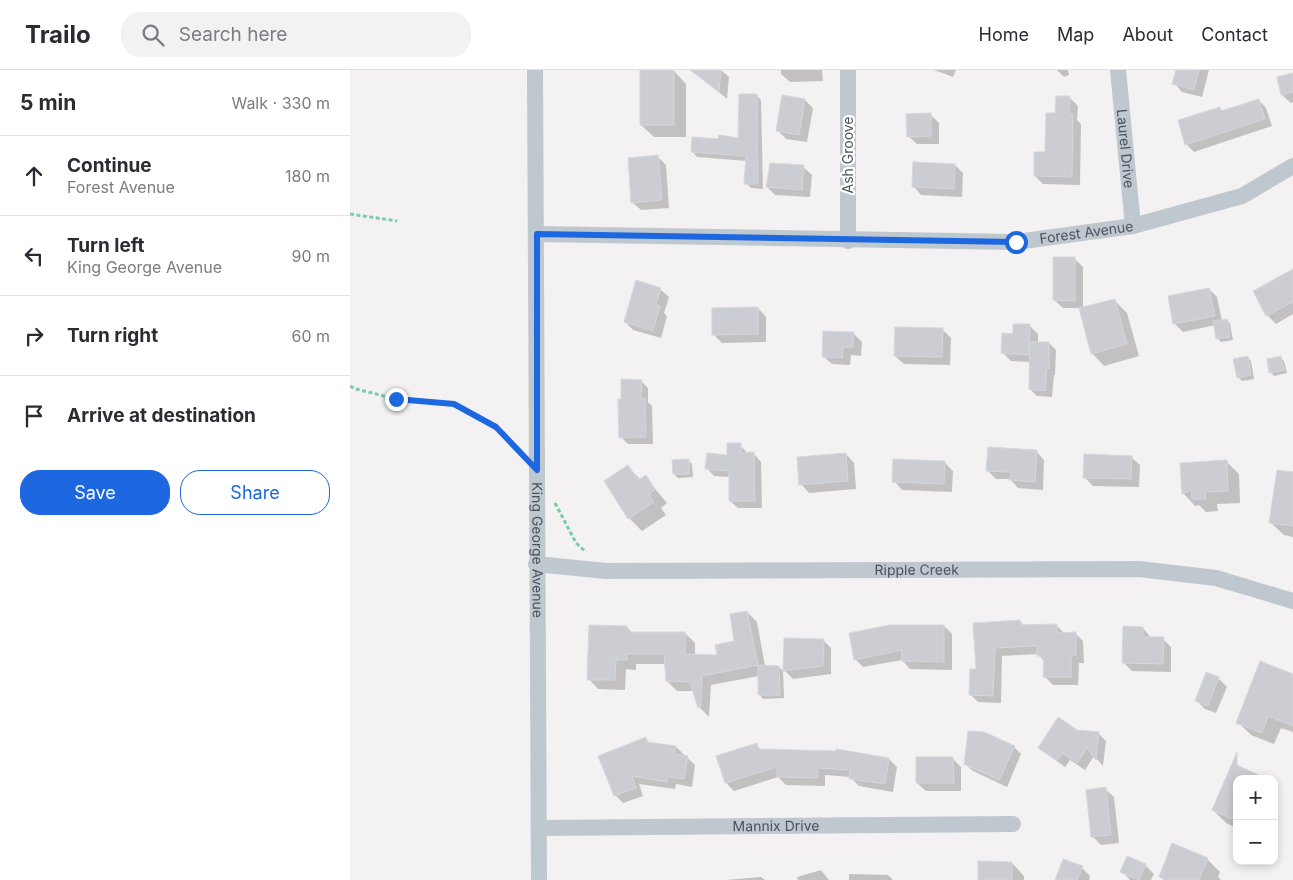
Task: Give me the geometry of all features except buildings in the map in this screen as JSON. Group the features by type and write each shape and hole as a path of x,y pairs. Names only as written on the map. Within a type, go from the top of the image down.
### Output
{"street":[{"name":"King George Avenue","path":"535,70 537,234 536,564 540,880"},
{"name":"Ash Groove","path":"848,70 848,240"},
{"name":"Laurel Drive","path":"1118,70 1133,226"},
{"name":"Forest Avenue","path":"537,234 1016,242 1133,226 1242,196 1293,166"},
{"name":"Ripple Creek","path":"536,564 606,571 1139,569 1216,578 1293,601"},
{"name":"Mannix Drive","path":"540,828 1013,824"}],"path":[{"path":"350,214 397,221"},
{"path":"350,386 396,399 454,404 496,427 537,470"},
{"path":"550,494 576,543 606,571"}],"route":[{"path":"396,399 454,404 496,427 537,470 537,234 1016,242"}]}
